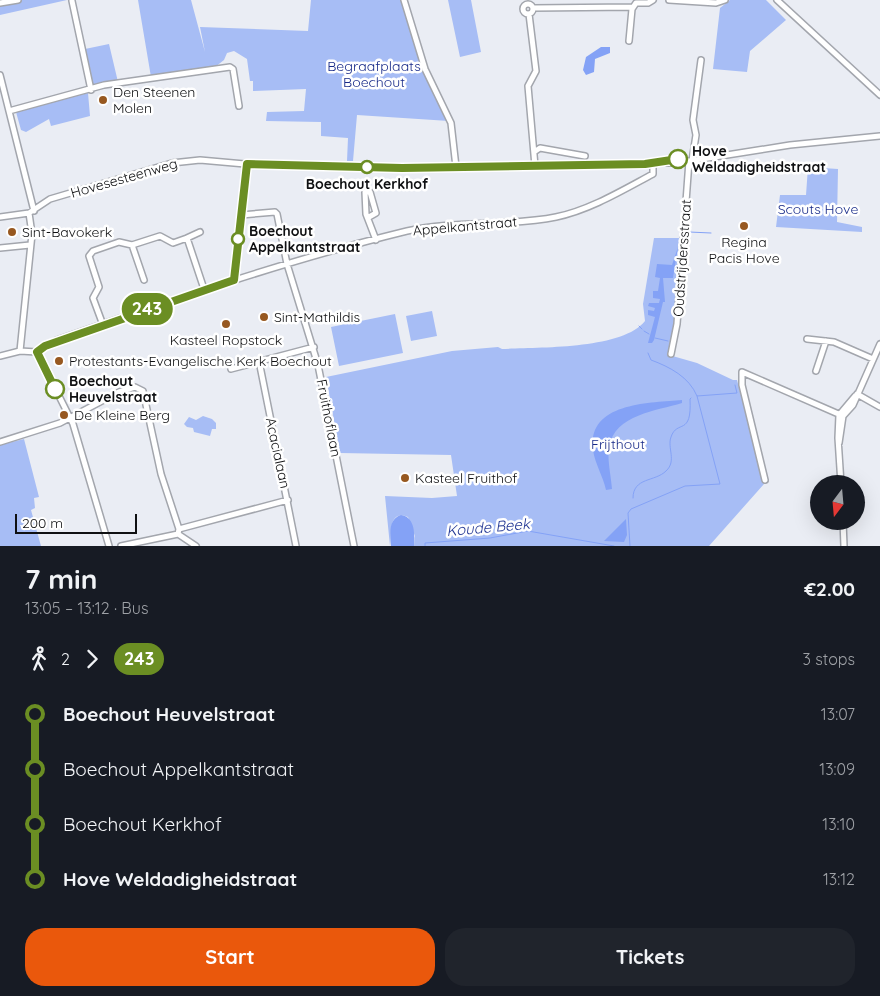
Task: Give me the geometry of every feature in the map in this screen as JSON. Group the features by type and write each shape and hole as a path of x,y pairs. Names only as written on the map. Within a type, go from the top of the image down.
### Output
{"street":[{"path":"0,3 18,0"},
{"path":"404,0 425,69 451,123 456,168"},
{"path":"629,41 633,7 636,3 648,3 653,0"},
{"path":"669,0 716,2 725,0"},
{"path":"777,0 880,95"},
{"path":"72,1 91,90"},
{"path":"529,14 524,12 524,6 530,4 534,8 633,7"},
{"path":"534,8 529,14 536,72 528,86 535,166"},
{"name":"Oudstrijdersstraat","path":"671,354 677,324 691,161 696,135 693,120 701,60"},
{"path":"9,111 104,85 232,68 239,106"},
{"path":"0,75 3,100 9,111 32,212 32,234 20,351"},
{"path":"691,161 790,145 880,136"},
{"path":"534,152 540,148 585,156"},
{"name":"Hovesesteenweg","path":"32,212 50,199 180,161 456,168 654,164 691,161"},
{"path":"234,280 247,164"},
{"name":"Appelkantstraat","path":"37,352 57,340 204,289 376,240 436,227 514,223 560,216 589,206 653,174 654,164"},
{"path":"0,217 32,212"},
{"name":"Fruithoflaan","path":"241,215 275,212 287,264 314,347 354,546"},
{"path":"369,217 376,240"},
{"path":"102,325 93,298 99,287 90,254 119,242 132,246 160,236 172,243 200,232"},
{"path":"187,238 204,289"},
{"path":"0,248 30,245"},
{"path":"132,246 144,280"},
{"path":"807,339 846,346 873,359"},
{"path":"816,371 826,341"},
{"path":"841,475 839,443 841,416 857,394 880,344"},
{"path":"231,369 314,347"},
{"path":"0,356 20,351 37,352 70,418 109,546"},
{"name":"Acacialaan","path":"259,361 296,546"},
{"path":"765,480 741,378 742,372 841,416"},
{"path":"0,442 35,432 70,418 132,388 143,391 161,474 179,532 196,546"},
{"path":"857,394 880,407"},
{"path":"120,546 179,532 288,500"},
{"path":"843,530 844,546"}],"green space":[{"path":"0,0 67,0 0,15"},
{"name":"Begraafplaats Boechout","path":"138,0 191,0 205,52 200,27 308,31 311,0 402,0 422,68 449,121 357,115 353,161 347,161 348,138 321,136 321,122 266,121 267,112 304,111 306,89 253,91 253,81 250,81 247,59 234,51 227,53 224,60 215,67 151,77"},
{"path":"448,0 471,0 481,52 460,57"},
{"path":"730,0 766,0 786,20 750,51 747,72 713,69 720,8"},
{"path":"109,44 118,82 95,87 92,85 85,49"},
{"path":"88,93 90,116 51,126 49,119 26,132 21,130 16,112"},
{"name":"Scouts Hove","path":"808,167 838,169 837,222 862,227 862,232 776,227 780,195 806,195"},
{"name":"Frijthout","path":"654,238 681,238 674,330 669,355 697,363 733,380 737,380 764,484 709,546 414,546 415,536 408,517 401,516 393,520 390,546 385,496 432,498 457,496 451,455 340,453 326,377 452,351 498,347 502,349 557,347 599,342 618,337 634,330 645,321 643,304"},
{"path":"432,311 437,336 411,341 406,316"},
{"path":"395,314 403,353 339,366 331,327"},
{"path":"203,416 212,419 216,423 216,429 212,429 210,436 194,432 193,428 187,427 184,424 189,417 196,420"},
{"path":"24,439 39,497 34,498 35,508 31,510 41,546 0,546 0,445"}],"shaded area":[{"path":"601,47 610,47 610,53 595,59 594,72 586,75 583,70 586,57"},
{"path":"678,247 673,278 663,278 665,302 663,302 654,340 652,343 648,343 655,317 648,315 648,310 654,311 655,308 648,306 649,303 659,303 660,299 653,298 653,291 658,291 660,278 655,277 657,264 672,265"},
{"path":"682,400 682,403 638,416 619,427 609,447 612,489 606,490 593,450 594,434 600,422 610,414 623,408 638,404"},
{"path":"401,515 406,516 412,523 414,546 391,546 390,532 392,524"},
{"path":"626,519 627,535 624,542 604,541"}],"waterway":[{"path":"689,232 711,233"},
{"path":"639,326 642,329"},
{"path":"644,331 649,334"},
{"path":"655,338 668,341"},
{"path":"648,353 651,360 672,369 684,378 694,389 697,396 737,393 735,385"},
{"name":"Koude Beek","path":"630,546 628,513 631,509 685,486 720,484 697,396"},
{"path":"633,498 637,486 661,474 669,467 671,463 671,437 677,429 684,426 689,418 691,398"},
{"name":"Koude Beek","path":"425,546 425,543 490,538 528,531 614,546"}],"bus line":[{"name":"243","path":"55,389 37,352 45,346 57,340 234,280 247,164 442,168 653,164 664,160 678,159"}],"place":[{"name":"Den Steenen Molen","path":"103,100"},
{"name":"Hove Weldadigheidstraat","path":"678,159"},
{"name":"Boechout Kerkhof","path":"367,167"},
{"name":"Regina Pacis Hove","path":"744,226"},
{"name":"Sint-Bavokerk","path":"12,232"},
{"name":"Boechout Appelkantstraat","path":"238,239"},
{"name":"Sint-Mathildis","path":"264,317"},
{"name":"Kasteel Ropstock","path":"226,324"},
{"name":"Protestants-Evangelische Kerk Boechout","path":"59,361"},
{"name":"Boechout Heuvelstraat","path":"55,389"},
{"name":"De Kleine Berg","path":"64,415"},
{"name":"Kasteel Fruithof","path":"405,478"}]}
